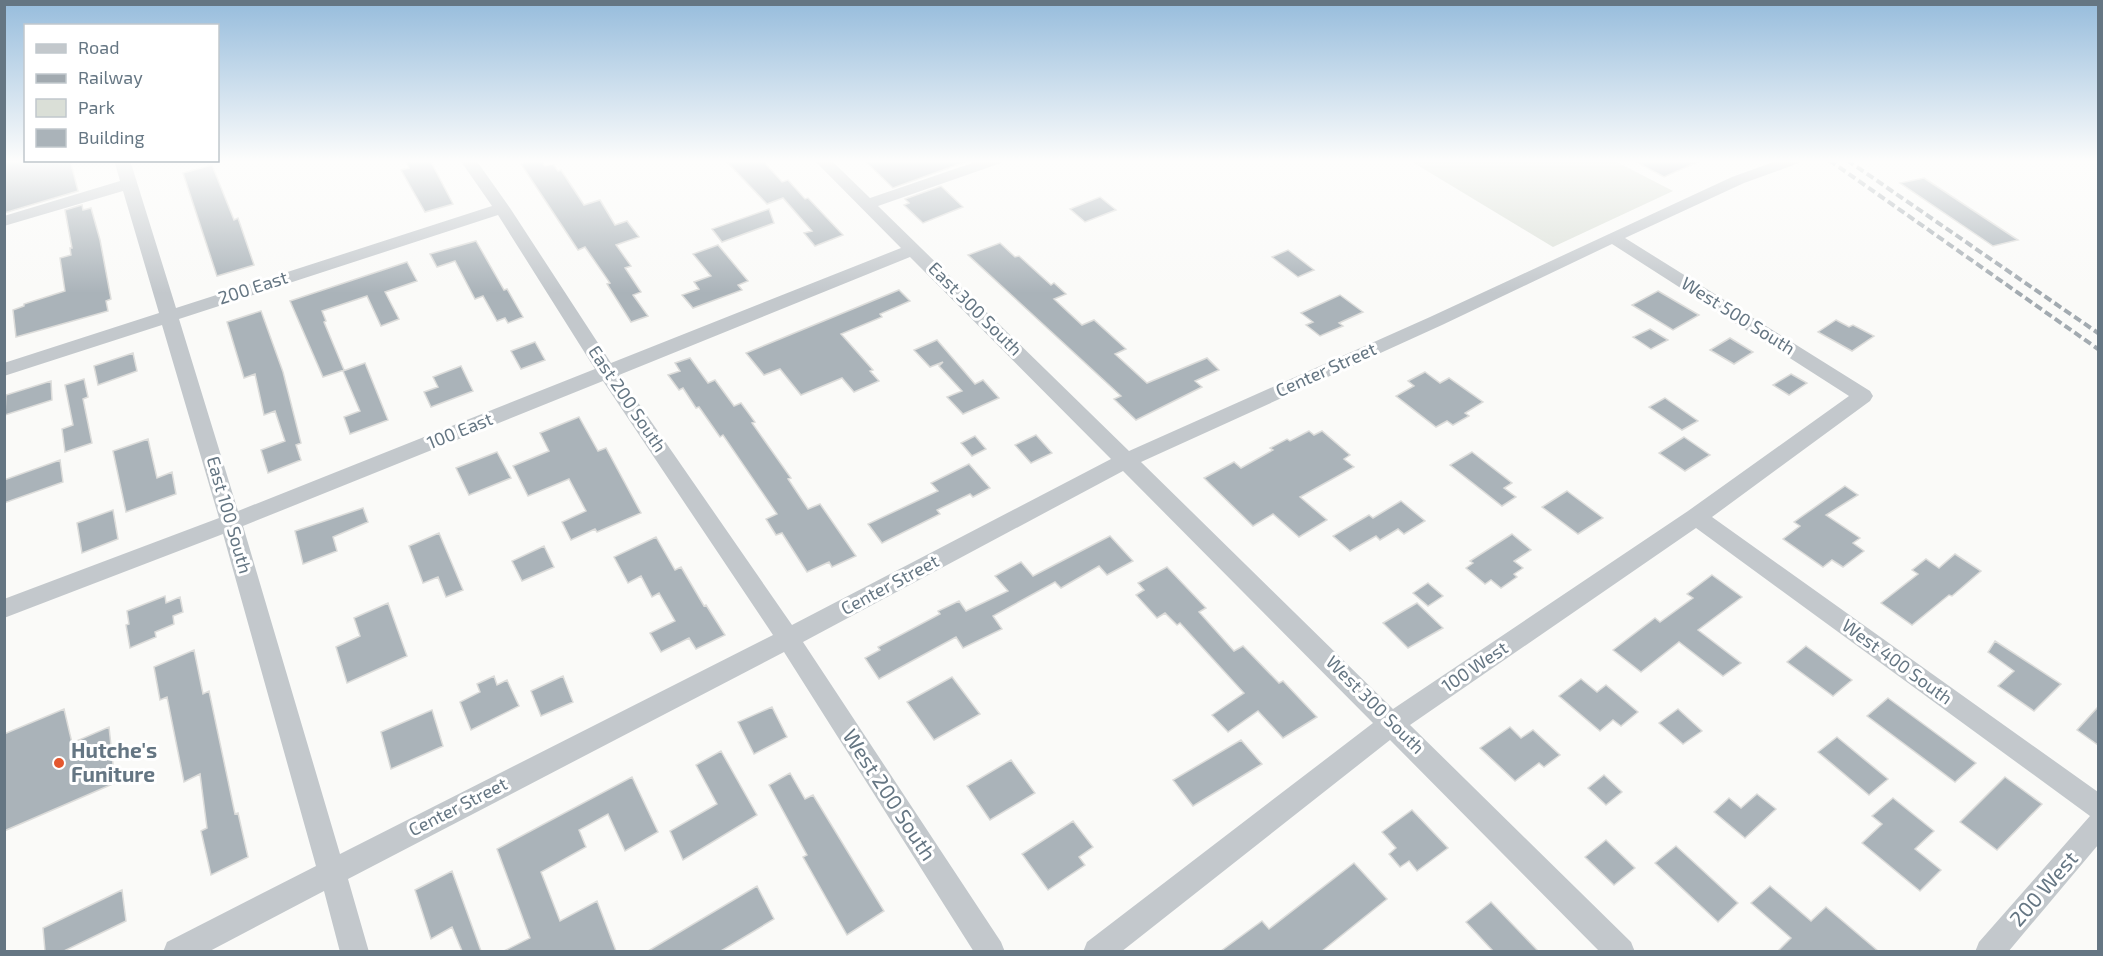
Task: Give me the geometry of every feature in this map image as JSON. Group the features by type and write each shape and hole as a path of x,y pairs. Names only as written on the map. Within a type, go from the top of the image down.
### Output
{"street":[{"path":"4,220 57,205"},
{"name":"East 100 South","path":"135,205 231,522 355,951"},
{"name":"East 200 South","path":"500,205 788,638"},
{"name":"East 300 South","path":"870,205 1127,460"},
{"name":"Center Street","path":"177,951 788,638 1127,460 1436,321 1684,205"},
{"name":"200 East","path":"4,370 502,208"},
{"name":"West 500 South","path":"1612,237 1863,396"},
{"name":"100 East","path":"4,609 231,522 914,249"},
{"name":"100 West","path":"1097,951 1392,723 1696,518 1863,396"},
{"name":"West 300 South","path":"1127,460 1621,951"},
{"name":"West 400 South","path":"1696,518 2098,807"},
{"name":"West 200 South","path":"788,638 991,951"},
{"name":"200 West","path":"1989,951 2098,826"}],"green space":[{"path":"1483,205 1644,205 1553,247"}],"building":[{"path":"4,205 32,205 4,213"},
{"path":"82,205 83,210 91,208 100,240 111,299 106,301 108,311 16,337 13,310 24,304 65,291 60,258 71,255 70,248 72,248 65,210"},
{"path":"193,205 228,205 234,220 238,218 254,265 217,276"},
{"path":"421,205 451,205 425,212"},
{"path":"548,205 603,205 615,225 627,221 639,237 616,245 631,266 625,268 641,292 633,295 648,316 631,322 607,284 610,283 585,247 578,250"},
{"path":"789,205 814,205 843,235 815,246 804,233 812,231"},
{"path":"904,205 960,205 963,207 923,223"},
{"path":"1081,205 1109,205 1116,210 1085,222 1070,209"},
{"path":"1932,205 1964,205 2018,240 1993,246"},
{"path":"769,209 774,223 722,242 712,229"},
{"path":"476,241 504,290 507,289 523,317 508,323 505,318 497,321 483,296 475,299 455,261 437,267 430,254"},
{"path":"1000,243 1015,257 1019,256 1051,285 1054,283 1066,294 1054,299 1082,325 1094,320 1126,349 1115,354 1147,383 1207,358 1219,370 1195,381 1202,387 1136,420 1114,399 1121,396 968,255"},
{"path":"718,245 748,281 738,285 742,290 693,308 682,295 699,289 694,282 711,276 693,254"},
{"path":"1288,250 1314,270 1298,277 1272,257"},
{"path":"407,262 417,281 385,292 399,319 381,326 367,296 322,311 326,321 324,322 344,370 323,377 290,301"},
{"path":"899,290 910,301 880,314 882,317 841,334 873,370 870,371 879,381 854,392 842,378 801,395 780,369 764,375 746,353"},
{"path":"1658,291 1699,315 1673,330 1632,305"},
{"path":"1340,295 1363,312 1339,323 1343,326 1320,336 1306,325 1313,322 1301,313"},
{"path":"261,311 283,372 301,443 296,445 301,460 268,473 261,450 285,441 275,411 264,415 255,374 244,378 227,322"},
{"path":"1836,320 1849,327 1853,325 1874,336 1852,351 1818,332"},
{"path":"1650,329 1668,340 1651,349 1633,337"},
{"path":"1730,338 1753,352 1734,364 1710,350"},
{"path":"937,340 975,384 983,380 999,398 963,414 947,397 962,391 939,366 943,362 930,367 914,350"},
{"path":"535,342 545,360 521,369 511,351"},
{"path":"133,353 137,371 98,385 94,366"},
{"path":"690,358 708,383 715,380 734,406 741,403 755,422 752,423 791,478 788,479 808,509 820,504 856,556 832,567 829,562 807,572 782,533 776,535 766,519 777,514 723,435 720,437 699,407 696,408 683,388 679,390 668,375 680,371 675,363"},
{"path":"365,363 388,420 350,434 344,417 360,411 343,371"},
{"path":"461,366 473,391 431,407 424,392 438,387 433,377"},
{"path":"1425,372 1440,383 1449,378 1483,402 1465,413 1469,416 1453,425 1447,421 1436,427 1396,396 1414,386 1408,381"},
{"path":"1791,374 1807,383 1789,395 1773,385"},
{"path":"84,379 88,397 83,399 92,443 65,452 62,429 73,425 65,385"},
{"path":"51,381 52,400 5,415 6,395"},
{"path":"1665,398 1698,421 1682,430 1649,407"},
{"path":"579,417 598,451 606,448 641,513 597,532 595,529 571,540 562,522 586,511 569,479 528,496 513,466 549,451 540,433"},
{"path":"1309,431 1314,435 1322,431 1350,455 1344,459 1354,467 1300,497 1327,520 1299,537 1273,514 1253,526 1204,478 1234,462 1241,468 1273,450 1270,448"},
{"path":"1036,435 1052,453 1031,463 1015,445"},
{"path":"975,436 986,449 972,456 961,443"},
{"path":"1684,437 1710,455 1685,471 1659,453"},
{"path":"148,439 157,478 172,472 176,494 126,512 113,451"},
{"path":"497,452 511,478 469,495 456,468"},
{"path":"1472,452 1512,483 1504,488 1516,497 1502,506 1450,465"},
{"path":"60,460 63,482 4,503 4,480"},
{"path":"969,464 990,488 973,497 970,494 937,510 940,514 882,543 868,524 938,491 931,483"},
{"path":"1845,486 1858,495 1826,515 1860,538 1853,543 1864,551 1843,567 1832,560 1823,567 1783,539 1800,526 1794,522"},
{"path":"1567,491 1603,518 1578,534 1542,507"},
{"path":"1401,501 1425,521 1404,534 1398,529 1380,540 1376,536 1350,551 1333,536 1369,515 1373,518"},
{"path":"363,508 368,522 333,537 337,551 303,564 295,531"},
{"path":"113,510 118,539 82,553 77,523"},
{"path":"439,533 463,590 446,597 438,577 423,583 409,546"},
{"path":"1512,534 1531,550 1514,561 1523,568 1514,574 1517,577 1501,588 1491,580 1485,584 1466,568 1473,563 1470,561"},
{"path":"1110,536 1133,561 1107,575 1099,566 1061,588 1055,582 993,616 1002,629 963,648 956,637 879,679 865,658 880,650 878,647 940,614 938,611 959,601 966,611 1008,591 995,576 1021,562 1033,576"},
{"path":"656,537 675,570 681,567 704,606 706,605 725,635 696,649 689,638 661,652 650,633 675,621 659,593 652,597 641,576 628,583 614,557"},
{"path":"544,546 554,567 522,581 512,561"},
{"path":"1955,554 1981,571 1952,596 1949,595 1912,625 1881,603 1918,574 1912,570 1926,559 1939,568"},
{"path":"1167,567 1206,608 1199,612 1234,651 1243,646 1279,683 1283,681 1317,717 1283,738 1258,711 1228,732 1212,715 1244,693 1180,623 1177,625 1165,613 1157,618 1136,595 1144,590 1138,583"},
{"path":"1712,575 1742,597 1698,630 1741,663 1723,676 1679,642 1641,672 1613,650 1655,618 1660,622 1693,598 1687,594"},
{"path":"1428,583 1443,596 1428,606 1413,593"},
{"path":"165,596 166,603 180,597 183,612 173,616 174,624 155,632 156,637 130,648 126,625 129,624 127,611"},
{"path":"388,603 407,656 347,683 336,647 360,636 354,618"},
{"path":"1417,603 1443,628 1408,648 1383,623"},
{"path":"1995,641 2061,684 2034,711 1998,686 2014,671 1988,652"},
{"path":"1806,646 1852,680 1833,696 1787,662"},
{"path":"194,650 203,694 209,691 235,814 238,813 248,857 211,875 201,831 207,828 200,774 184,782 167,697 160,700 154,667"},
{"path":"494,676 497,685 507,680 519,706 471,730 460,702 480,692 477,684"},
{"path":"563,676 573,702 541,716 531,691"},
{"path":"952,677 980,714 934,740 907,702"},
{"path":"1581,679 1597,692 1606,685 1638,712 1621,726 1613,720 1600,731 1559,696"},
{"path":"1888,698 1976,763 1955,782 1867,716"},
{"path":"772,707 787,737 754,754 738,722"},
{"path":"2098,707 2098,745 2077,730"},
{"name":"Hutche's Funiture","path":"64,709 72,743 109,727 115,783 4,831 4,734"},
{"path":"1678,709 1702,731 1683,744 1659,723"},
{"path":"432,710 443,746 391,769 381,732"},
{"path":"1510,727 1521,738 1533,730 1560,755 1544,767 1539,763 1515,781 1480,748"},
{"path":"1837,737 1888,779 1869,795 1818,752"},
{"path":"1241,740 1262,764 1193,806 1173,780"},
{"path":"721,751 757,815 683,860 670,831 717,804 696,765"},
{"path":"1011,760 1035,793 990,820 967,786"},
{"path":"790,773 805,799 813,795 884,911 847,935 803,857 807,855 769,785"},
{"path":"1604,775 1622,792 1606,805 1588,788"},
{"path":"632,777 658,832 625,851 608,814 579,830 586,847 541,872 560,921 597,901 616,951 504,951 530,938 497,849"},
{"path":"2005,777 2042,804 1997,850 1960,822"},
{"path":"1757,794 1776,809 1745,838 1714,812 1729,798 1741,808"},
{"path":"1893,798 1934,831 1915,849 1941,870 1920,891 1862,843 1882,824 1872,816"},
{"path":"1412,810 1448,848 1417,871 1409,861 1400,867 1389,854 1396,848 1382,832"},
{"path":"1073,821 1093,847 1079,857 1085,865 1048,890 1022,854"},
{"path":"1606,840 1635,868 1614,885 1585,857"},
{"path":"1676,846 1738,903 1718,922 1655,863"},
{"path":"1354,863 1387,899 1322,951 1221,951 1262,921 1269,929"},
{"path":"452,871 481,951 462,951 452,927 431,939 415,890"},
{"path":"757,886 774,919 721,951 648,951"},
{"path":"1770,886 1811,921 1826,907 1878,951 1778,951 1791,938 1751,903"},
{"path":"122,890 126,921 64,951 45,951 43,928"},
{"path":"1491,902 1538,951 1493,951 1466,922"}],"railway":[{"path":"1892,205 2098,349"},
{"path":"1912,205 2098,333"}],"place":[{"name":"Hutche's Funiture","path":"59,763"}]}
